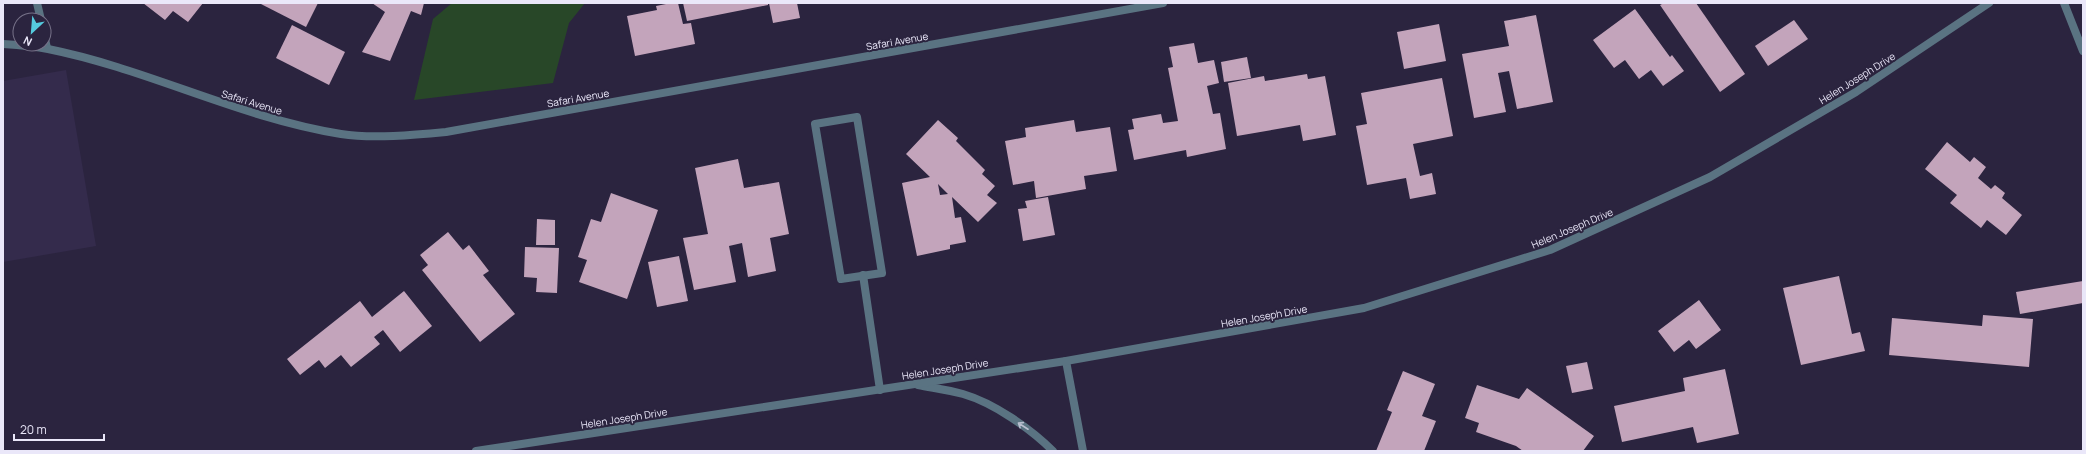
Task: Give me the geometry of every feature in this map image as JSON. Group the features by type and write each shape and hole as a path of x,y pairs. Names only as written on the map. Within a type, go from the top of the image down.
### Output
{"street":[{"name":"Safari Avenue","path":"52,49 113,66 207,99 288,123 342,134 405,136 446,132 1163,3"},
{"name":"Helen Joseph Drive","path":"476,451 1066,361 1364,308 1550,250 1710,177 1856,92 1989,3"},
{"path":"2064,3 2083,50"},
{"path":"857,117 882,273 863,275 841,279 815,124 857,117"},
{"path":"863,275 880,390"},
{"path":"1066,361 1083,451"},
{"path":"912,384 964,395 988,405 1037,436 1053,451"}],"shaded area":[{"path":"66,70 96,246 3,262 3,81"}],"green space":[{"path":"452,3 585,3 569,23 553,83 414,100 433,19"}],"building":[{"path":"143,3 203,3 188,22 173,11 165,20"},
{"path":"259,3 318,3 306,27"},
{"path":"372,3 424,3 421,15 411,11 390,61 362,52 385,12"},
{"path":"678,3 683,24 691,23 695,44 635,56 627,16 657,10 656,6"},
{"path":"683,3 768,3 768,5 687,21"},
{"path":"769,3 797,3 800,18 773,23"},
{"path":"1664,3 1696,3 1745,74 1720,92 1660,5"},
{"path":"1635,9 1670,57 1672,55 1684,71 1663,86 1651,70 1639,79 1625,60 1614,68 1593,40"},
{"path":"1536,15 1553,102 1517,109 1509,71 1498,73 1506,112 1474,118 1462,54 1509,46 1504,21"},
{"path":"1794,20 1808,39 1768,66 1755,46"},
{"path":"1439,24 1446,61 1404,69 1397,32"},
{"path":"292,25 345,52 329,85 276,58"},
{"path":"1194,43 1198,63 1214,60 1219,83 1207,86 1213,114 1220,113 1226,149 1187,157 1186,150 1134,160 1128,130 1134,129 1132,119 1161,114 1163,123 1178,121 1168,68 1173,67 1169,47"},
{"path":"1247,57 1251,78 1224,82 1221,62"},
{"path":"1307,74 1308,79 1325,76 1336,135 1303,141 1300,125 1237,136 1228,83 1264,76 1265,81"},
{"path":"1442,78 1453,136 1413,144 1420,176 1432,173 1436,194 1410,199 1406,178 1367,185 1356,126 1367,124 1361,93"},
{"path":"938,120 958,138 956,141 985,170 982,174 995,186 987,195 997,203 978,222 952,197 955,218 961,217 966,242 950,245 950,249 917,256 902,183 930,177 906,154","holes":["938,184 948,194 940,195"]},
{"path":"1074,120 1076,132 1110,127 1117,171 1084,176 1086,189 1036,198 1034,181 1013,185 1005,141 1026,137 1025,128"},
{"path":"1947,142 1970,162 1974,157 1986,167 1978,178 1991,189 1995,185 2005,193 2002,198 2022,215 2006,235 1987,220 1981,228 1950,203 1957,195 1925,169"},
{"path":"738,159 744,188 779,182 789,234 770,238 776,271 748,277 742,243 729,246 736,282 694,290 683,238 708,234 695,168"},
{"path":"611,193 658,210 627,299 579,282 587,260 578,257 591,219 601,222"},
{"path":"1048,197 1055,235 1023,241 1018,209 1027,208 1025,201"},
{"path":"537,219 555,220 555,245 536,245"},
{"path":"448,232 463,250 469,245 489,271 483,275 515,314 480,342 422,270 428,265 420,255"},
{"path":"525,247 559,248 557,293 536,292 537,278 524,277"},
{"path":"679,256 688,301 657,307 648,262"},
{"path":"1839,276 1852,334 1860,332 1865,351 1801,365 1783,288"},
{"path":"2083,281 2083,303 2020,314 2016,292"},
{"path":"404,291 432,326 400,352 383,330 374,337 380,344 351,367 341,355 325,368 319,360 300,375 287,359 360,301 372,317"},
{"path":"1699,300 1721,330 1696,349 1689,340 1674,352 1658,331"},
{"path":"1983,315 2033,319 2029,367 1889,355 1892,318 1982,326"},
{"path":"1587,362 1593,389 1572,393 1566,366"},
{"path":"1725,369 1739,434 1697,443 1693,427 1622,442 1614,406 1685,391 1683,378"},
{"path":"1403,371 1435,384 1422,416 1436,421 1424,451 1376,451 1392,412 1387,410"},
{"path":"1477,385 1519,399 1527,388 1594,436 1583,451 1523,451 1516,446 1476,432 1479,423 1465,418"}]}
